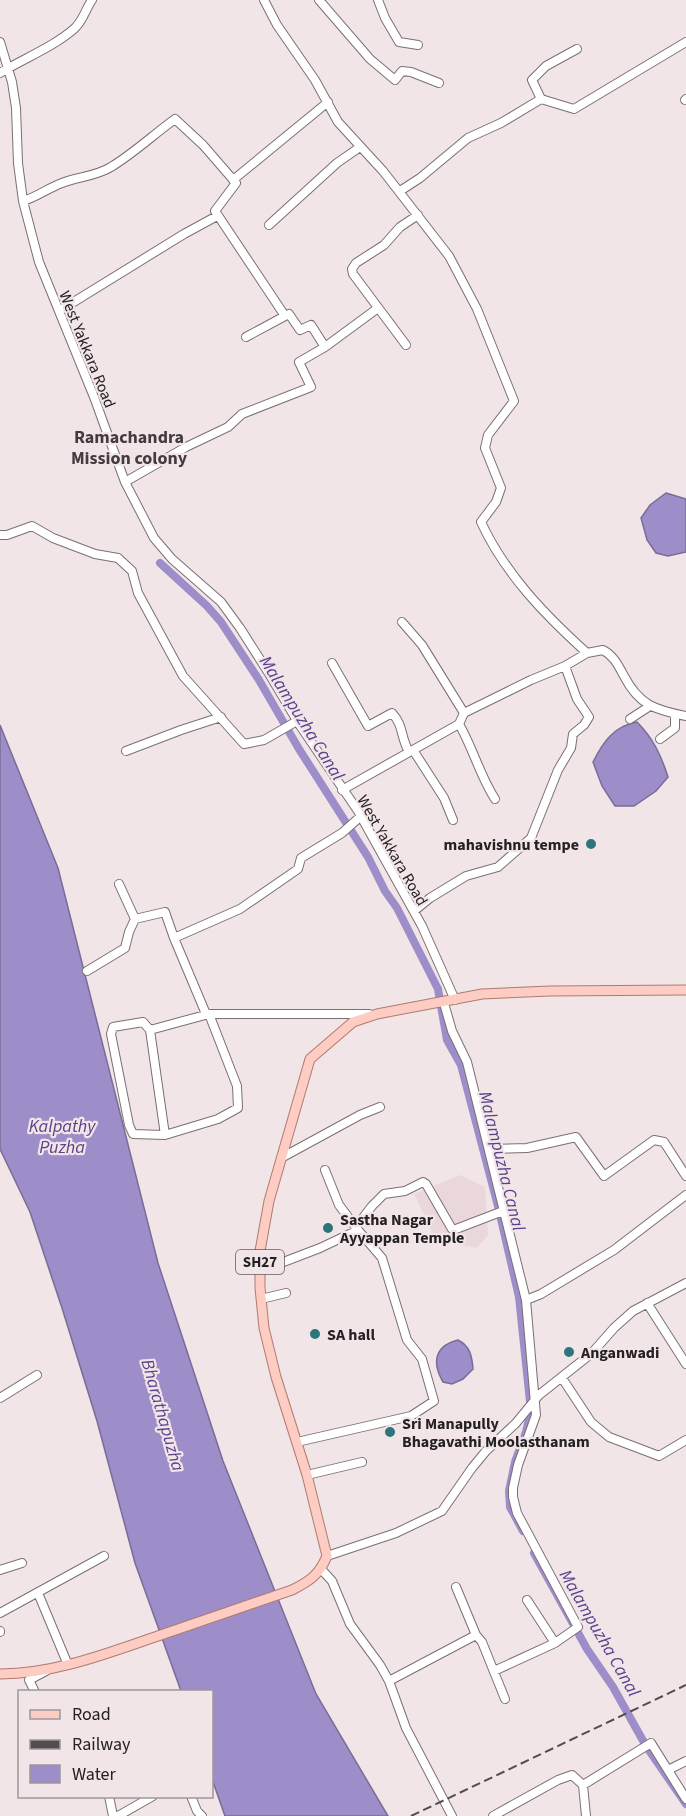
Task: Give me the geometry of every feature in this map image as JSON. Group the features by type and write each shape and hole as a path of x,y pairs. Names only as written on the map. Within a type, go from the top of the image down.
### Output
{"main road":[{"name":"SH27","path":"327,1556 307,1476 276,1377 264,1328 260,1271 261,1241 269,1201 310,1059 353,1022 377,1014 482,994 539,991 686,990"},
{"path":"0,1674 24,1674 68,1665 292,1590 310,1581 321,1569 327,1556"}],"street":[{"path":"5,70 74,29 84,18 86,8 92,0"},
{"path":"264,0 277,25 307,66 338,122 400,191 449,256 467,286 514,400 488,435 485,448 501,488 496,502 481,522 502,560 544,612 587,653"},
{"path":"320,0 370,59 395,80 402,71 411,72 439,83"},
{"path":"378,0 399,42 418,45"},
{"name":"West Yakkara Road","path":"0,42 16,108 18,163 23,201 39,262 94,397 125,482 154,538 172,559 221,602 268,672 297,722 361,816 414,911 455,1000"},
{"path":"577,49 546,66 532,80 541,99 574,109 686,42"},
{"path":"400,191 420,178 468,138 501,123 541,99"},
{"path":"233,180 328,102"},
{"path":"23,201 38,196 59,184 108,169 140,149 147,139 175,119 203,145 236,183 215,211 285,316"},
{"path":"269,225 337,163 360,147"},
{"path":"406,345 353,274 352,269 356,263 378,250 400,227 418,215"},
{"path":"59,312 217,216"},
{"path":"125,482 186,447 228,427 242,414 311,387 299,362 325,347 378,308"},
{"path":"246,337 290,314 300,330 310,325 325,347"},
{"path":"0,535 7,535 32,526 53,538 95,554 118,558 132,571 138,593 183,676 244,744 264,740 297,722"},
{"path":"402,622 422,645 464,713"},
{"path":"342,790 459,724 464,713 531,680 566,666 587,653 603,650 612,655 637,697 650,706 686,716"},
{"path":"332,663 368,726 392,713 400,722 402,740 444,798 453,820"},
{"path":"414,911 430,898 466,876 498,867 531,838 558,770 570,748 573,734 589,717 576,699 566,666"},
{"path":"630,718 650,706"},
{"path":"660,739 675,728 675,714"},
{"path":"126,751 220,717"},
{"path":"459,724 495,799"},
{"path":"174,938 240,909 298,869 301,858 342,833 361,816"},
{"path":"87,971 124,948 135,919 119,884"},
{"path":"135,919 165,912 237,1086 238,1107 218,1119 165,1135 133,1134 129,1125 111,1034 113,1027 143,1022 150,1030 165,1135"},
{"path":"441,1003 467,1062 526,1300 531,1405 536,1415 518,1465 513,1497 517,1513 578,1627 555,1643 494,1671"},
{"path":"150,1030 207,1014 377,1014"},
{"path":"281,1158 360,1115 380,1107"},
{"path":"489,1149 527,1148 576,1137 604,1176 654,1140 664,1142 686,1176"},
{"path":"297,1442 411,1416 434,1401 422,1359 407,1340 382,1258 339,1205 325,1170"},
{"path":"260,1271 320,1248 357,1228 384,1194 405,1191 423,1182 452,1229 503,1211"},
{"path":"526,1300 614,1250 686,1195"},
{"path":"327,1556 396,1533 442,1511 472,1467 539,1395 592,1353 627,1316 686,1283"},
{"path":"261,1299 286,1293"},
{"path":"647,1303 686,1364"},
{"path":"0,1398 38,1375"},
{"path":"562,1378 591,1422 609,1437 659,1456 686,1440"},
{"path":"307,1476 362,1462"},
{"path":"0,1613 104,1556"},
{"path":"0,1570 22,1563"},
{"path":"321,1569 332,1581 350,1624 389,1681 406,1728 452,1816"},
{"path":"456,1587 505,1699"},
{"path":"38,1593 68,1665"},
{"path":"527,1600 555,1643"},
{"path":"389,1681 476,1635"},
{"path":"34,1690 29,1680 49,1669"},
{"path":"583,1785 651,1743 686,1799"},
{"path":"668,1770 686,1761"},
{"path":"493,1816 558,1780 572,1775 583,1785 586,1816"},
{"path":"110,1798 113,1816"},
{"path":"118,1816 151,1798"},
{"path":"191,1798 202,1816"}],"shaded area":[{"path":"460,1175 485,1187 488,1235 477,1248 436,1240 414,1194"}],"water":[{"path":"666,493 686,499 686,552 668,556 656,553 647,540 641,518 650,505"},
{"path":"637,722 656,747 668,777 656,791 634,806 615,806 602,786 593,762 610,736 622,727"},
{"path":"0,725 58,868 158,1263 223,1461 316,1694 388,1816 225,1816 213,1782 213,1690 181,1690 135,1563 97,1421 30,1212 0,1149"},
{"path":"458,1340 470,1352 473,1369 463,1379 452,1384 443,1382 437,1368 437,1356 444,1346"}],"waterway":[{"name":"Malampuzha Canal","path":"160,563 221,622 259,680 299,749 368,857 438,989 447,1040 461,1065 519,1297 531,1411 515,1462 509,1491 510,1507 523,1531"},
{"name":"Malampuzha Canal","path":"534,1553 587,1649 613,1687 646,1746 686,1804"}],"railway":[{"path":"411,1816 686,1685"}],"place":[{"name":"mahavishnu tempe","path":"591,844"},
{"name":"Sastha Nagar Ayyappan Temple","path":"328,1228"},
{"name":"SA hall","path":"315,1334"},
{"name":"Anganwadi","path":"569,1352"},
{"name":"Sri Manapully Bhagavathi Moolasthanam","path":"390,1432"}],"district":[{"name":"Ramachandra Mission colony","path":"129,447"}],"water label":[{"name":"Kalpathy Puzha","path":"62,1136"},
{"name":"Bharathapuzha","path":"163,1415"}]}
